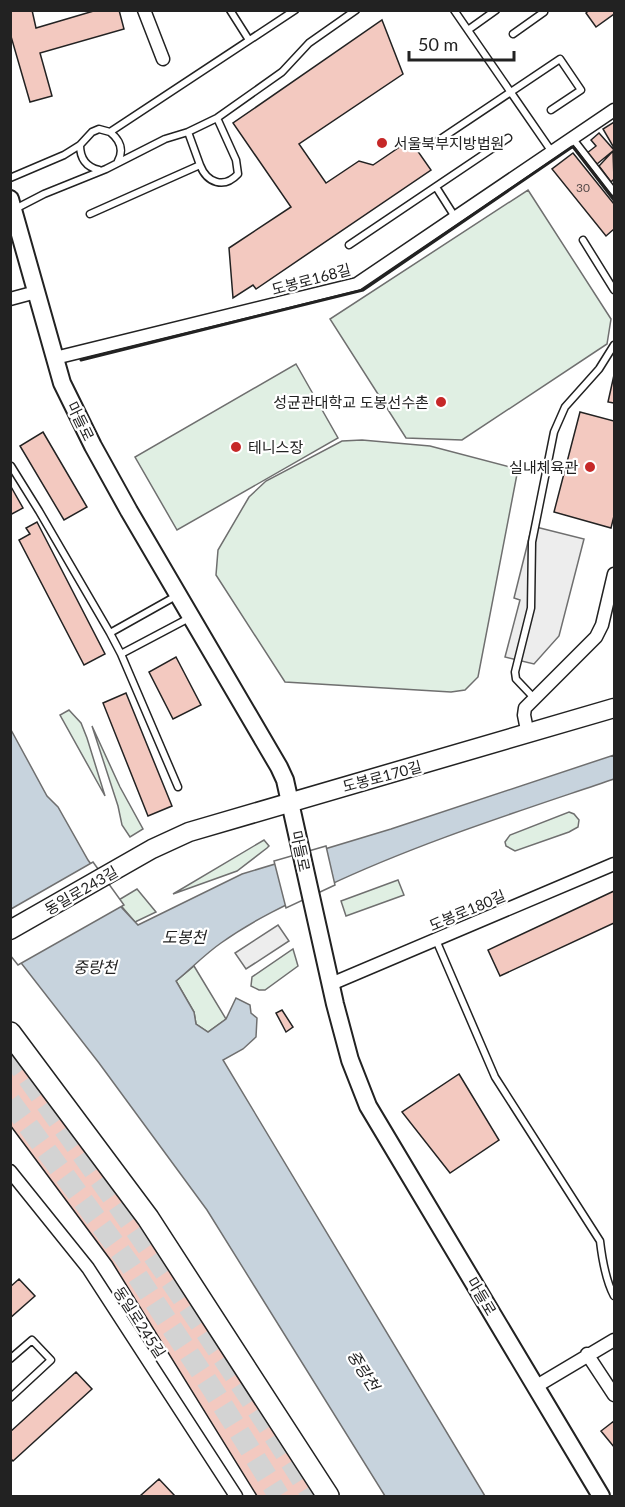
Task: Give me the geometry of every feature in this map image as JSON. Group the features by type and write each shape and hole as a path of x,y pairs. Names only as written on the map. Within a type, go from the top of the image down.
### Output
{"highway":[{"path":"10,1033 34,1070 148,1218 328,1497"},
{"path":"10,1057 34,1070"}],"main road":[{"name":"도봉로170길","path":"152,849 189,832 290,801 528,735 615,708"},
{"name":"동일로243길","path":"10,930 152,849"}],"street":[{"path":"144,10 163,59"},
{"name":"도봉로168길","path":"55,358 357,284 615,110"},
{"name":"마들로","path":"12,204 62,383 129,511 279,767 290,801 350,1060 368,1106 601,1497"},
{"path":"10,299 36,292"},
{"path":"528,735 524,711 526,705 596,637 602,625 615,574"},
{"name":"도봉로180길","path":"331,984 615,864"},
{"name":"동일로245길","path":"10,1171 88,1268 236,1497"},
{"path":"535,1387 587,1354 615,1340"},
{"path":"587,1354 615,1395"}],"lane":[{"path":"230,10 249,40"},
{"path":"110,132 249,40 284,13 295,10"},
{"path":"12,204 99,170 217,118 282,72 309,43 356,10"},
{"path":"454,10 552,153"},
{"path":"468,30 496,10"},
{"path":"513,34 544,12 543,10"},
{"path":"433,144 560,58 581,90 551,110"},
{"path":"188,132 202,170 214,181 223,184 231,182 237,174 236,160 217,118"},
{"path":"10,177 64,155 81,145 92,132 99,129 110,132 117,139 122,148 118,161"},
{"path":"349,246 508,138"},
{"path":"573,139 615,192"},
{"path":"81,145 82,159 99,170"},
{"path":"90,214 200,165"},
{"path":"436,187 456,217"},
{"path":"583,240 615,290"},
{"path":"534,698 516,679 515,672 531,608 532,542 554,432 565,407 599,369 615,345"},
{"path":"11,466 121,654 178,787"},
{"path":"110,633 180,595"},
{"path":"121,654 191,616"},
{"path":"436,940 495,1077 600,1240 610,1288 615,1296"},
{"path":"10,1359 32,1340 51,1360 10,1398"}],"green space":[{"path":"528,190 611,319 607,344 462,440 406,438 330,319"},
{"name":"테니스장","path":"296,364 338,438 177,530 135,457"},
{"path":"362,440 430,446 518,469 478,677 465,690 451,692 285,682 216,575 218,550 249,497 266,481 342,441"},
{"path":"69,710 81,723 105,796 60,715"},
{"path":"92,726 120,787 143,829 130,837 122,825"},
{"path":"569,812 579,820 578,827 569,832 515,851 506,846 505,842 510,835"},
{"path":"264,840 269,846 237,871 173,894"},
{"path":"398,880 404,895 346,916 341,901"},
{"path":"137,889 156,912 135,922 117,901"},
{"path":"293,949 298,966 265,990 251,986 252,977"},
{"path":"194,966 226,1019 208,1032 196,1024 194,1012 176,981"}],"shaded area":[{"path":"532,526 584,539 559,636 534,664 505,657 520,600 514,598"},
{"path":"278,925 289,941 246,969 235,953"}],"water":[{"name":"중랑천","path":"10,728 47,796 58,807 88,860 122,908 138,925 242,874 391,829 614,755 614,779 432,842 312,893 271,912 233,935 209,952 176,981 194,1012 196,1024 208,1032 226,1019 236,998 250,1005 251,1013 257,1018 256,1037 243,1049 223,1060 485,1496 385,1496 207,1210 99,1063 11,950"}],"pier":[{"path":"326,846 335,885 286,908 274,861"},
{"path":"93,862 124,905 18,965 10,955 11,909"}],"building":[{"path":"10,10 32,10 36,28 97,10 119,10 124,29 40,53 52,96 30,102 10,33"},
{"path":"589,10 614,10 614,14 596,27 586,13"},
{"path":"382,20 403,74 299,144 326,183 359,161 373,165 410,140 431,170 256,289 253,285 233,298 229,248 291,207 233,123"},
{"path":"614,122 614,148 603,129"},
{"path":"599,133 614,150 597,164 587,153 596,146 591,140"},
{"path":"613,151 614,179 611,182 599,166"},
{"path":"573,153 614,204 614,229 606,236 552,169"},
{"path":"614,375 614,403 608,402"},
{"name":"실내체육관","path":"580,412 614,421 614,516 611,528 554,512"},
{"path":"43,432 87,507 64,520 20,446"},
{"path":"10,485 23,508 10,515"},
{"path":"37,522 105,654 84,665 19,540 30,534 26,528"},
{"path":"176,657 201,705 173,719 149,672"},
{"path":"126,693 172,806 148,816 103,703"},
{"path":"614,891 614,923 500,976 488,950"},
{"path":"282,1010 293,1027 286,1032 276,1013"},
{"path":"10,1030 333,1496 257,1496 112,1262 10,1125"},
{"path":"459,1074 499,1140 450,1173 402,1112"},
{"path":"19,1279 35,1296 10,1318 10,1287"},
{"path":"76,1372 92,1389 13,1461 10,1458 10,1432"},
{"path":"614,1421 614,1447 601,1431"},
{"path":"159,1479 175,1496 140,1496"}],"tunnel":[{"path":"10,1053 203,1328 312,1496"},
{"path":"10,1101 130,1265 213,1390 279,1496"}],"wall":[{"path":"81,360 363,290 572,147 614,200"}],"place":[{"name":"서울북부지방법원","path":"382,143"},
{"name":"성균관대학교 도봉선수촌","path":"441,402"},
{"name":"테니스장","path":"236,447"},
{"name":"실내체육관","path":"590,467"}],"water label":[{"name":"도봉천","path":"184,936"}]}
